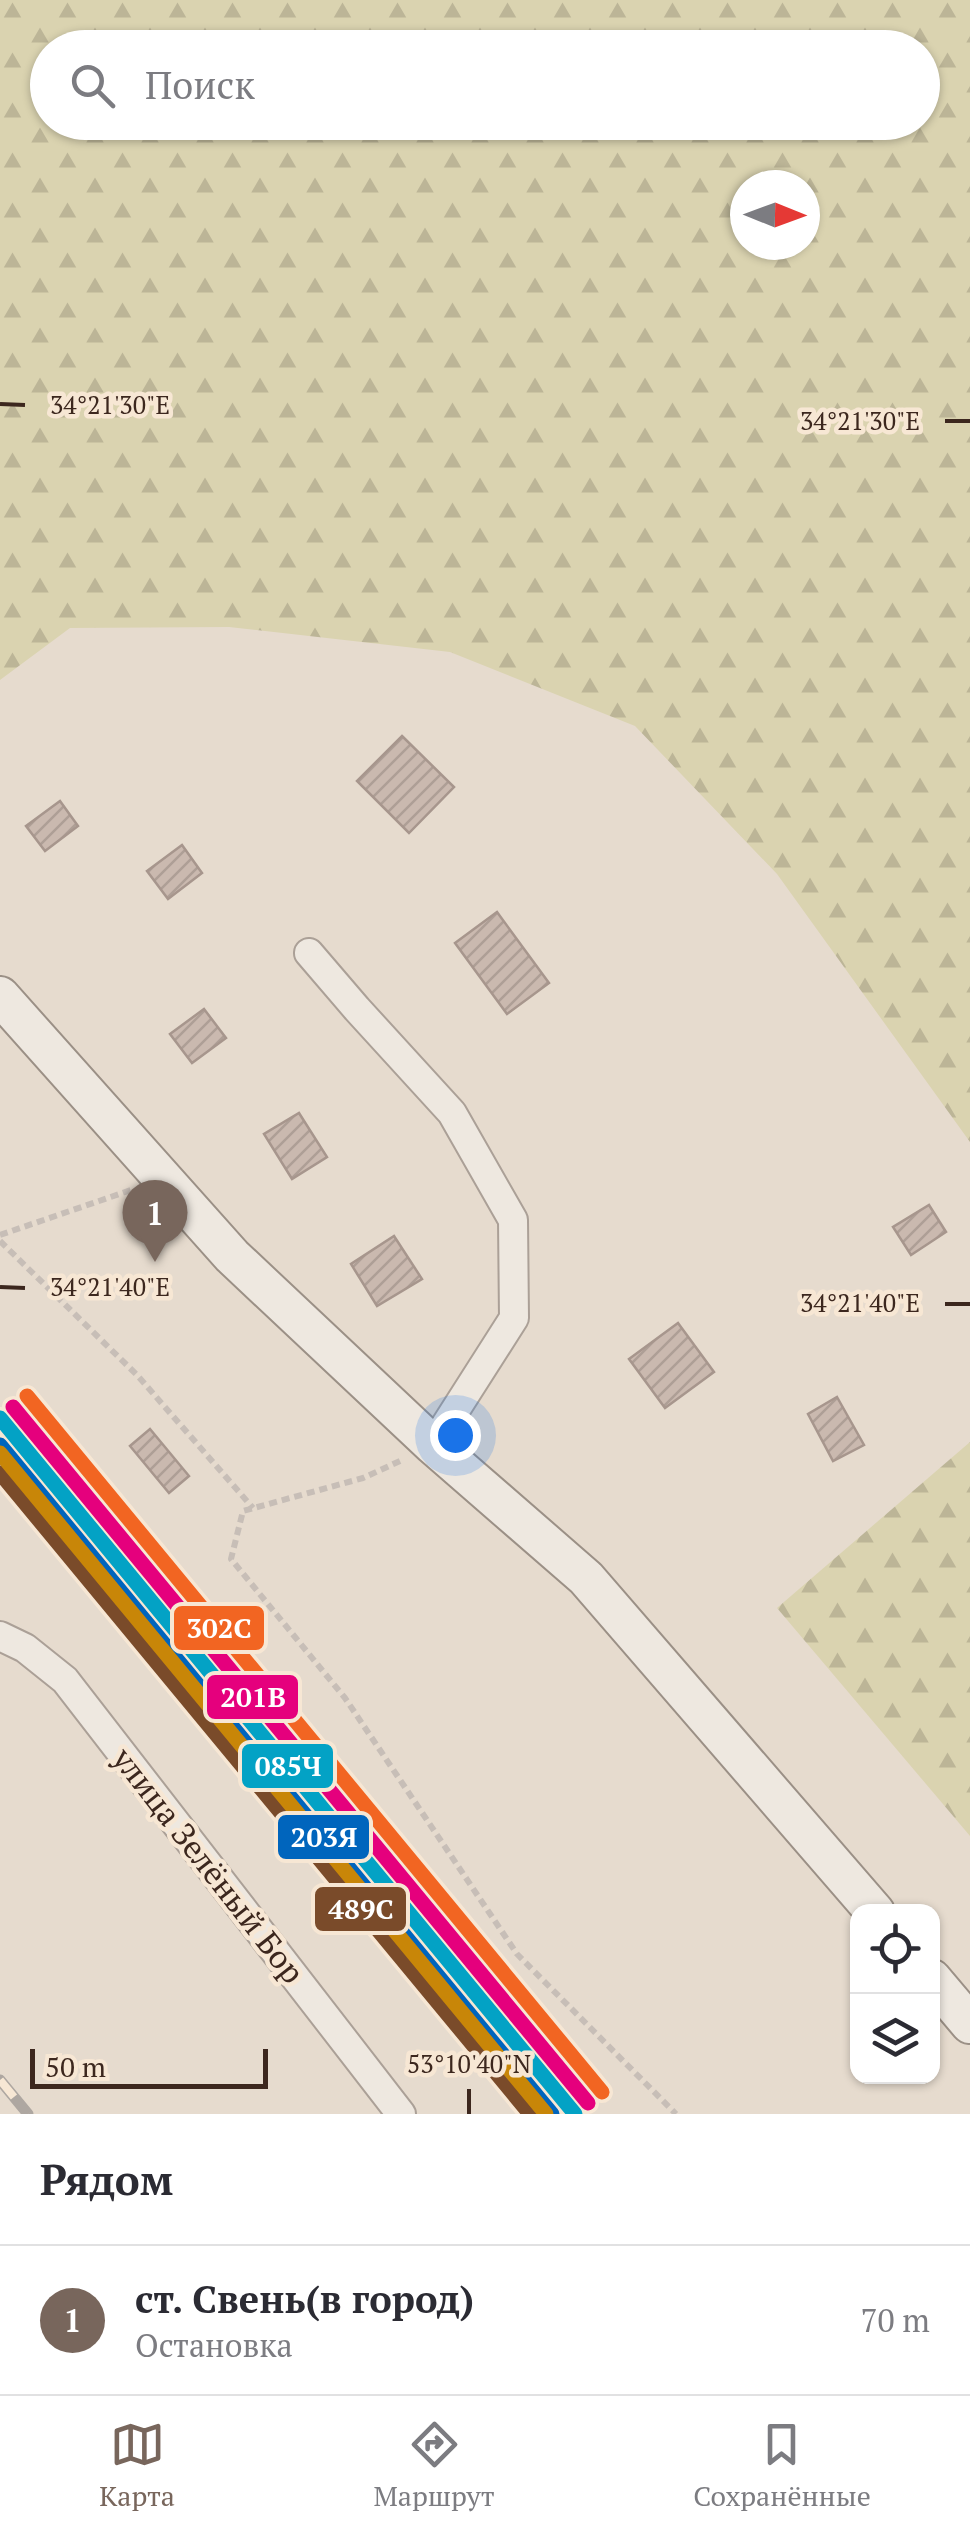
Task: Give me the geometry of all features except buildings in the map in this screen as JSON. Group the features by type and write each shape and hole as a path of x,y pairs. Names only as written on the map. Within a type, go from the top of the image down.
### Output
{"main road":[{"path":"0,996 232,1256 433,1445 586,1578 868,1904"},
{"path":"940,1989 970,2024"}],"street":[{"path":"310,953 452,1113 513,1220 514,1318 433,1445"},
{"name":"улица Зелёный Бор","path":"0,1636 25,1648 65,1680 401,2114"}],"path":[{"path":"139,1188 0,1238 137,1375 252,1508"},
{"path":"433,1445 363,1478 243,1511 231,1559 345,1698 517,1954 676,2114"}],"green space":[{"path":"0,0 970,0 970,1142 777,874 635,726 450,652 229,627 70,628 0,680"},
{"path":"970,1442 970,1836 777,1608"}],"railway":[{"path":"0,2080 28,2114"}],"transit line":[{"name":"302С","path":"27,1396 602,2092"},
{"name":"201В","path":"13,1407 588,2103"},
{"name":"085Ч","path":"0,1418 575,2114"},
{"name":"203Я","path":"0,1445 552,2114"},
{"path":"0,1453 546,2114"},
{"name":"489С","path":"0,1473 530,2114"}],"place":[{"name":"ст. Свень(в город)","path":"155,1262"}]}
